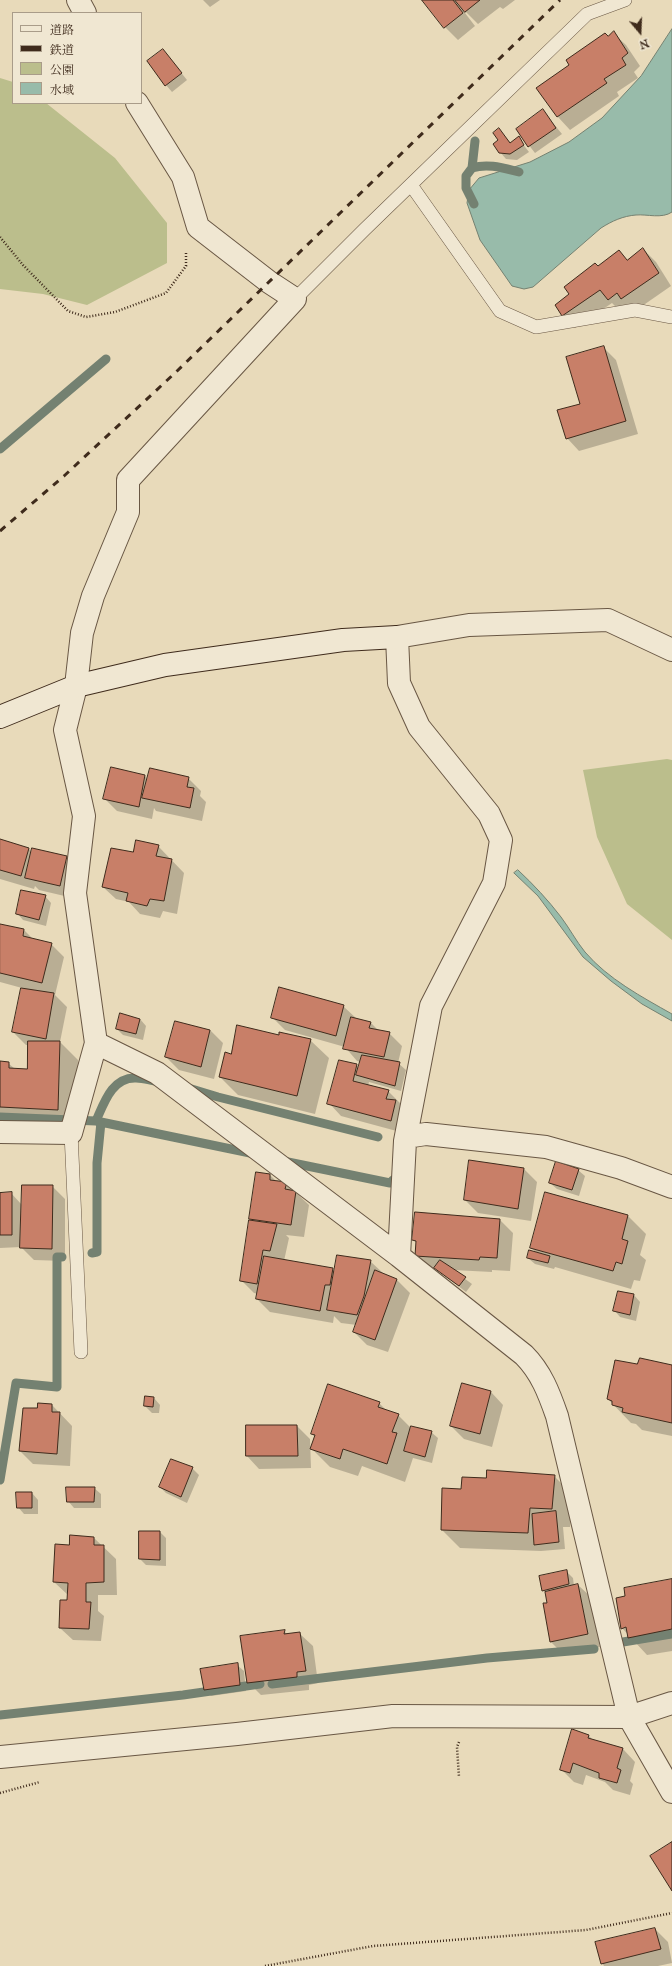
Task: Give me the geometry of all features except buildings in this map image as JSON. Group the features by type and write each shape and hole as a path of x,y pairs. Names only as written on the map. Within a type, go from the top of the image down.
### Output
{"street":[{"path":"78,0 84,12"},
{"path":"0,1132 71,1133 96,1043 75,893 84,816 65,730 76,686 82,633 93,596 128,512 128,480 295,299 269,282 198,227 183,177 137,104"},
{"path":"0,717 76,686 165,665 343,640 397,637 469,625 608,620 672,650"},
{"path":"397,637 399,683 419,727 489,814 501,840 494,882 431,1006 406,1137 399,1256"},
{"path":"96,1043 157,1073 399,1256 524,1355 536,1367 547,1388 557,1416 629,1717 672,1792"},
{"path":"406,1137 426,1134 546,1146 621,1168 672,1187"},
{"path":"0,1757 237,1734 393,1716 629,1717 672,1703"}],"lane":[{"path":"295,299 587,14 625,0"},
{"path":"411,185 500,311 536,327 635,310 672,317"},
{"path":"71,1133 81,1352"}],"path":[{"path":"0,237 23,265 68,311 86,317 115,312 166,293 186,266 186,244"},
{"path":"265,1966 373,1946 586,1930 672,1913"}],"green space":[{"path":"0,78 12,82 12,104 47,104 115,158 167,223 167,263 87,305 43,294 0,289"},
{"path":"667,759 672,760 672,940 627,904 597,837 583,770"}],"water":[{"path":"672,29 672,212 659,216 631,216 613,221 601,228 533,287 524,289 512,286 480,240 467,203 469,190 479,178 530,162 569,142 602,118 641,76"},
{"path":"518,870 551,905 594,962 626,987 672,1014 672,1021 642,1004 611,981 583,957 538,896 514,873"}],"waterway":[{"path":"474,204 466,188 466,176 472,168 475,141"},
{"path":"472,168 490,166 519,172"},
{"path":"0,449 106,359"},
{"path":"96,1121 106,1099 115,1086 128,1079 136,1078 155,1081"},
{"path":"185,1087 218,1097 378,1137"},
{"path":"0,1117 96,1121 255,1154"},
{"path":"92,1253 97,1252 97,1163 101,1122"},
{"path":"283,1161 390,1183 393,1180"},
{"path":"0,1480 16,1383 57,1387 57,1257 62,1257"},
{"path":"623,1642 672,1634"},
{"path":"272,1684 487,1658 594,1649"},
{"path":"0,1715 183,1695 260,1684"}],"railway":[{"path":"0,531 64,476 176,372 560,0"}]}
